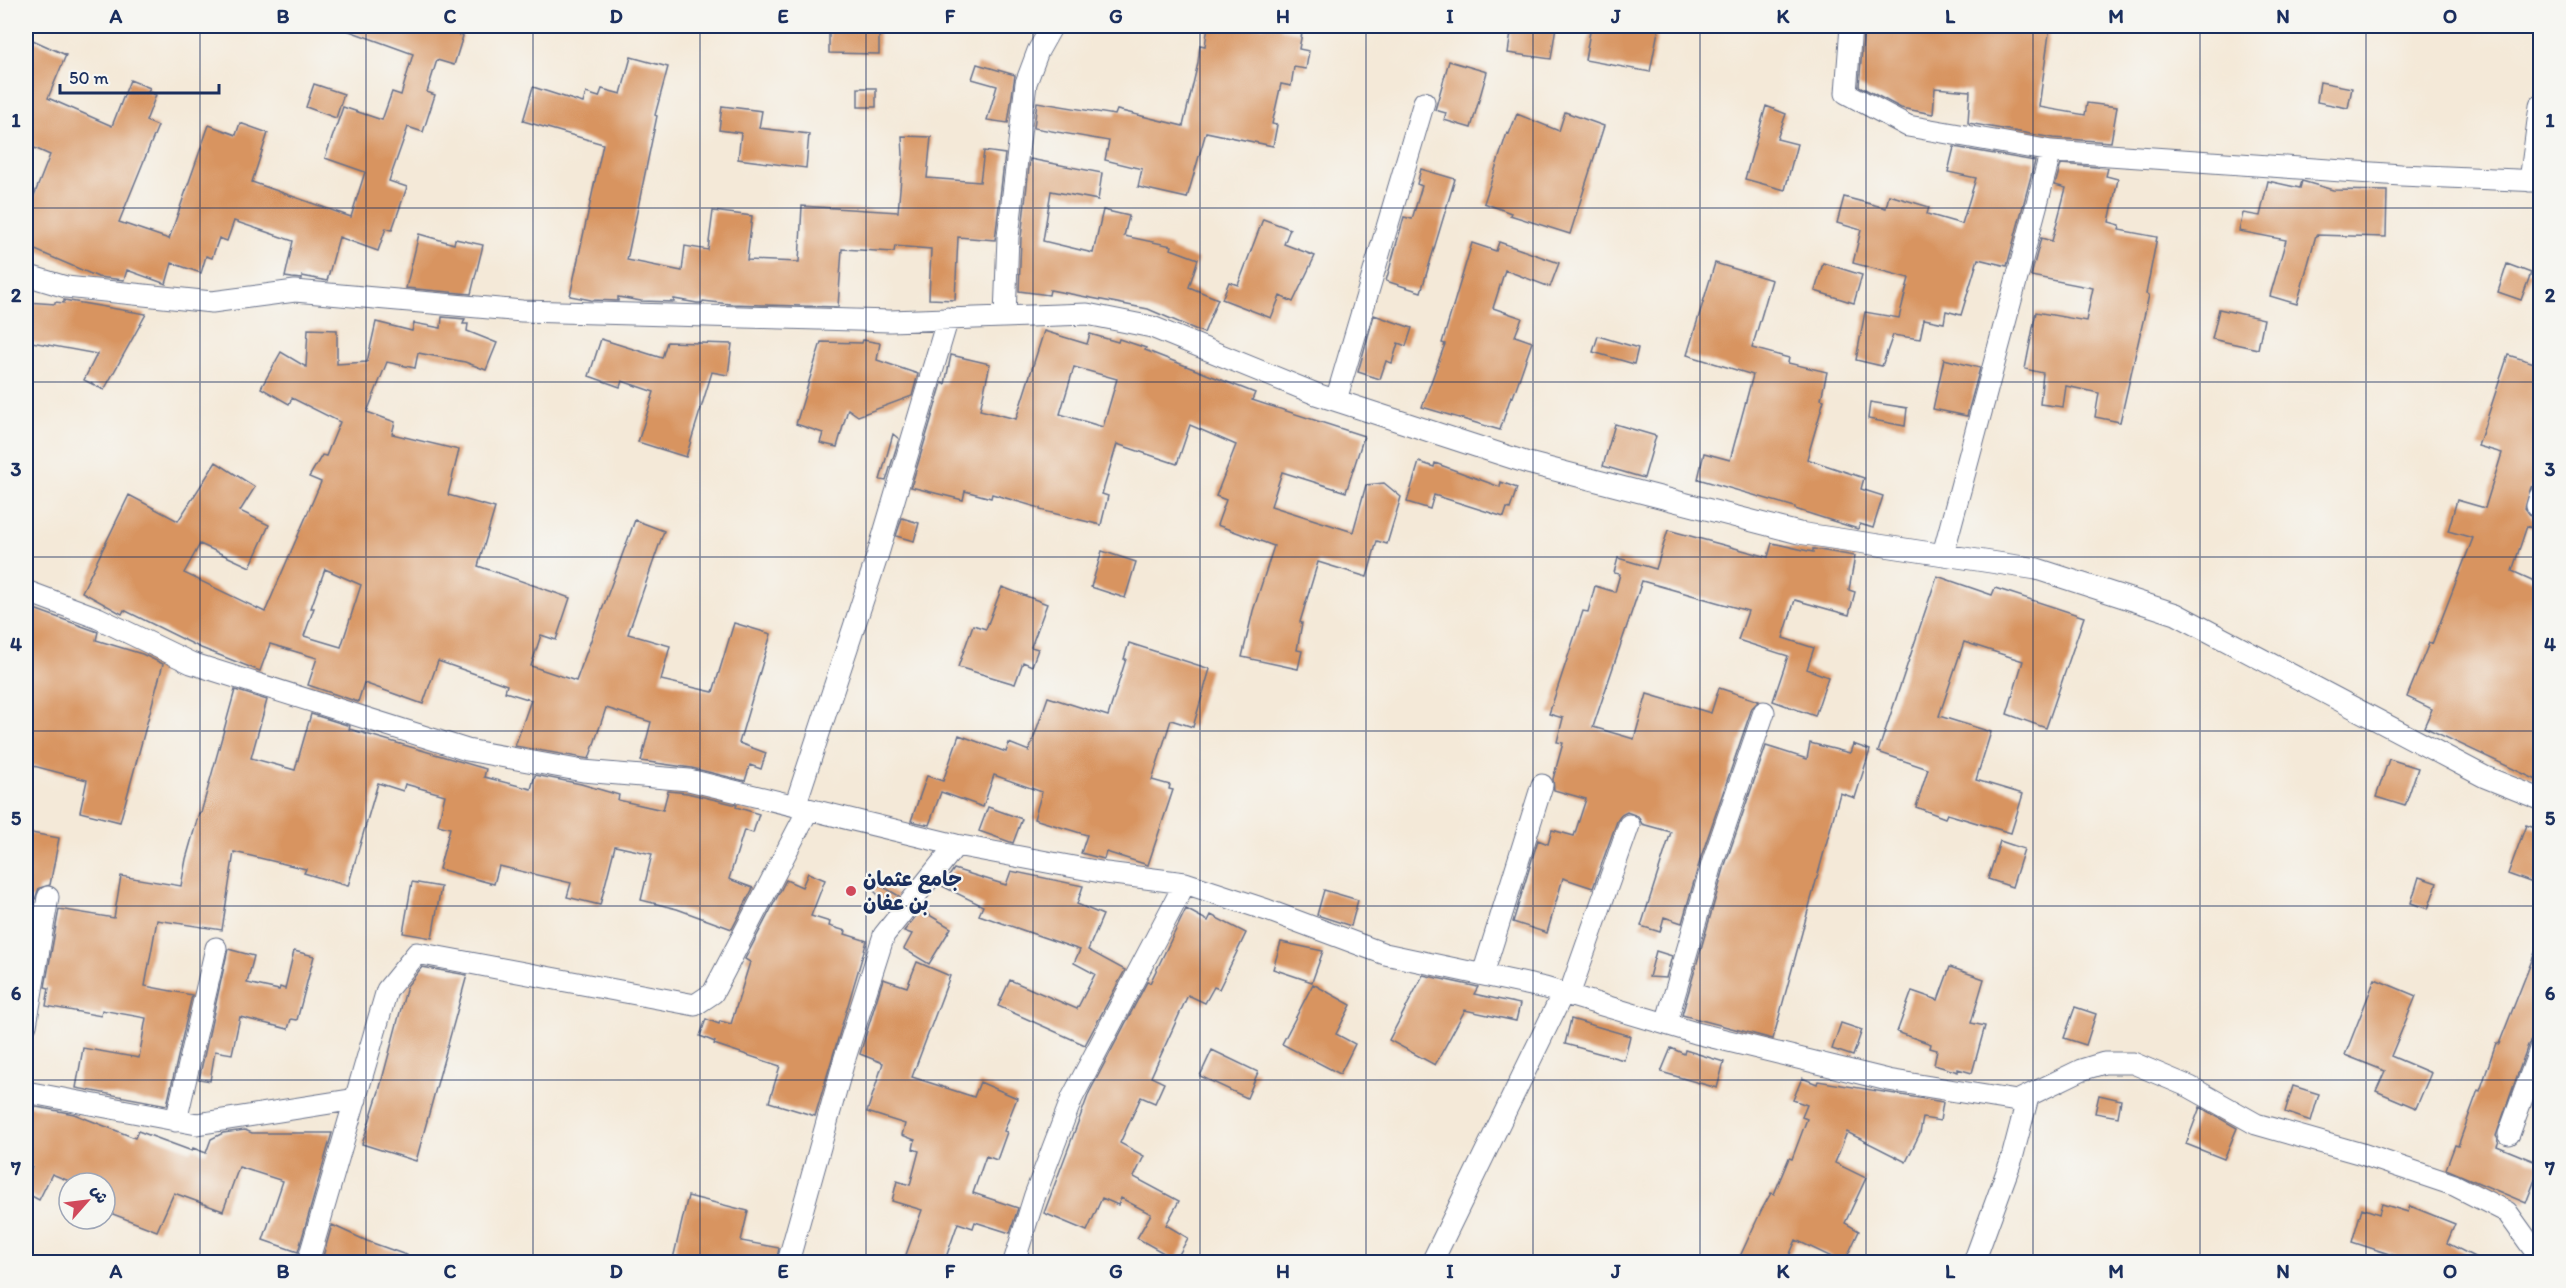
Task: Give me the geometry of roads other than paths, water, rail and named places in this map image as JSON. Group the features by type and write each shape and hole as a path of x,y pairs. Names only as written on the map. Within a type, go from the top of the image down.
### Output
{"street":[{"path":"1005,316 1008,237 1026,83 1038,51 1052,26"},
{"path":"1851,26 1846,93 1908,126 2051,151 2401,175 2535,181 2541,106"},
{"path":"1336,400 1424,102"},
{"path":"1943,554 2051,151"},
{"path":"26,275 66,287 212,302 295,291 522,311 890,321 1088,314 1152,327 1336,400 1528,463 1799,533 2037,569 2176,614 2486,777 2541,799"},
{"path":"309,1263 387,990 417,953 695,1005 713,993 801,808 948,318"},
{"path":"26,591 98,618 191,663 467,750 583,771 689,780 956,845 1106,873 1185,883 1267,910 1384,954 1566,994 1666,1024 1888,1080 2017,1101 2096,1065 2133,1063 2190,1087 2256,1124 2362,1154 2454,1185 2507,1212 2541,1258"},
{"path":"1666,1024 1713,861 1764,712"},
{"path":"1484,975 1542,785"},
{"path":"1432,1263 1566,994 1629,825"},
{"path":"788,1263 843,1061 884,935 956,845"},
{"path":"1014,1263 1035,1195 1072,1098 1185,883"},
{"path":"26,1025 48,897"},
{"path":"176,1121 216,948"},
{"path":"2509,1134 2541,1049"},
{"path":"26,1092 197,1124 356,1100"},
{"path":"1974,1263 2012,1158 2028,1097"}],"place":[{"name":"جامع عثمان بن عفان","path":"851,891"}]}
